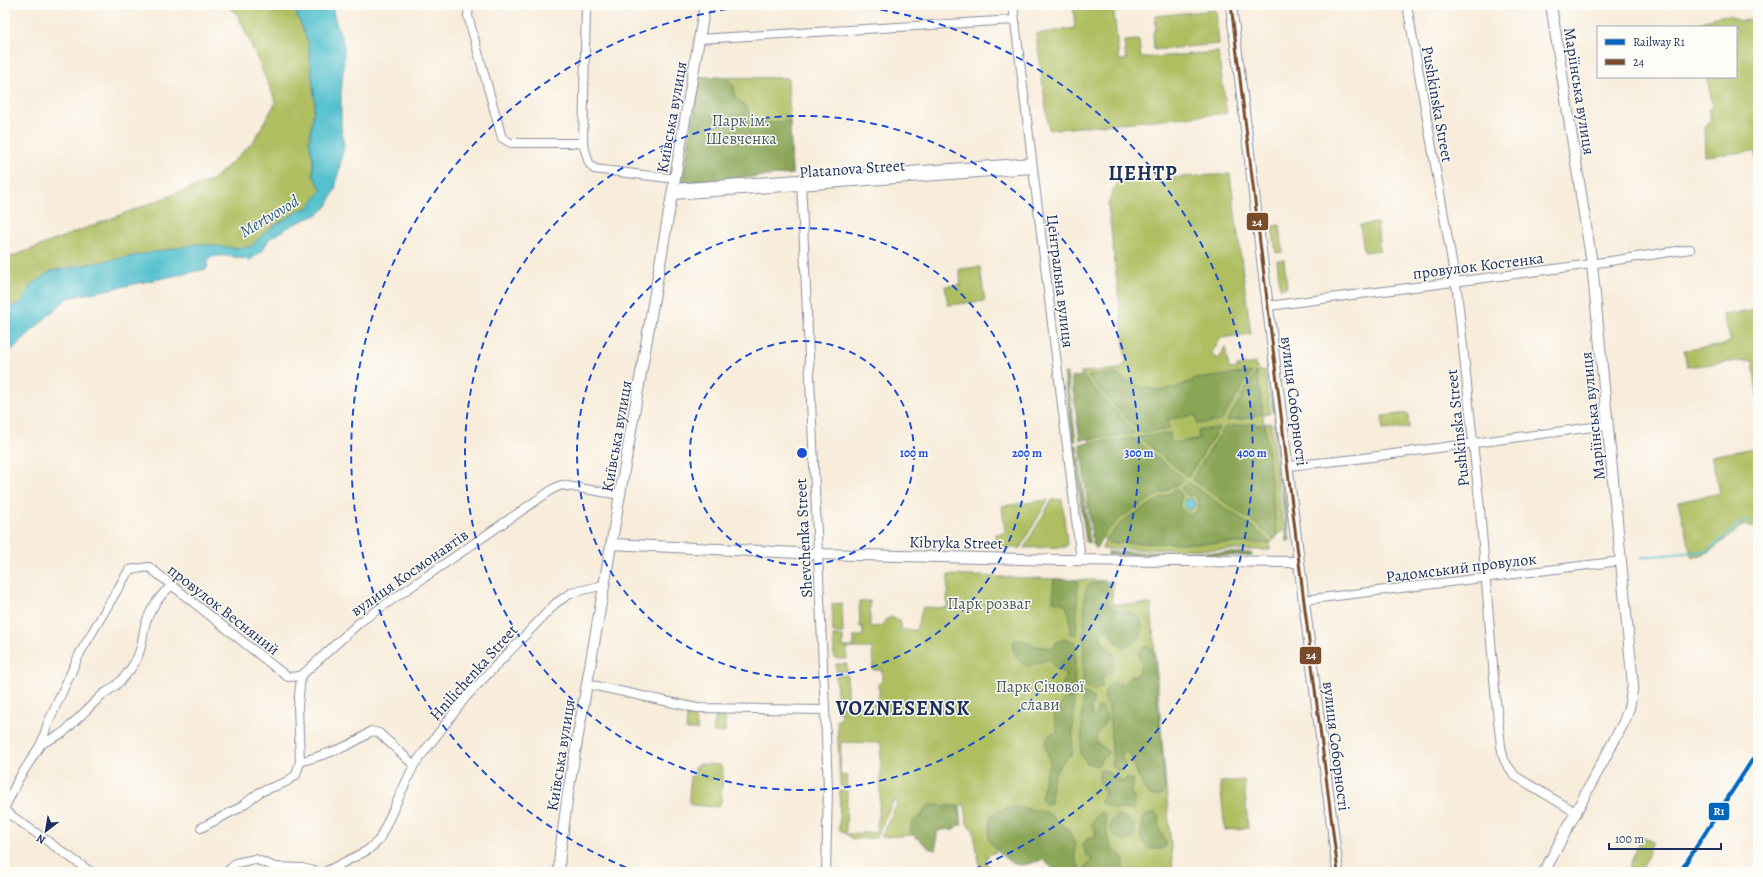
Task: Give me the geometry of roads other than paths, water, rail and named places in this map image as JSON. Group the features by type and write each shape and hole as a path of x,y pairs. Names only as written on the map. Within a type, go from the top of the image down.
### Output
{"main road":[{"name":"Київська вулиця","path":"559,872 568,793 705,5"},
{"name":"вулиця Соборності","path":"1232,5 1288,466 1298,562 1338,872"},
{"name":"Маріїнська вулиця","path":"1544,872 1577,813 1624,722 1632,698 1632,673 1592,264 1551,5"},
{"name":"Kibryka Street","path":"612,544 818,554 1081,560 1298,562"}],"street":[{"path":"469,5 468,16 502,138 511,143 584,143 586,5"},
{"name":"Центральна вулиця","path":"1013,5 1081,560"},
{"name":"Pushkinska Street","path":"1407,5 1457,290 1486,578 1496,702 1504,760 1515,776 1577,813"},
{"path":"699,39 1014,20"},
{"name":"Platanova Street","path":"584,143 589,163 594,168 674,187 801,182 1032,165"},
{"name":"Shevchenka Street","path":"801,182 828,789 826,872"},
{"name":"провулок Костенка","path":"1268,306 1592,264 1690,249"},
{"path":"1288,466 1608,426"},
{"name":"вулиця Космонавтів","path":"301,676 360,622 553,489 561,485 621,495"},
{"name":"Радомський провулок","path":"1304,600 1621,561"},
{"name":"провулок Весняний","path":"41,744 48,723 80,653 130,570 149,567 281,672 288,677 301,676"},
{"path":"5,807 18,780 41,744 63,733 103,694 111,690 128,671 140,651 146,622 160,595 172,585"},
{"name":"Hnilichenka Street","path":"325,872 368,850 379,840 414,765 466,696 556,603 571,592 604,585"},
{"path":"201,828 239,808 260,792 286,782 296,774 300,762 298,706 301,676"},
{"path":"587,684 697,708 825,710"},
{"path":"300,762 339,750 362,739 371,732 379,733 414,765"},
{"path":"5,811 91,872"},
{"path":"227,872 236,863 255,859 275,867 302,868 318,872"}],"water":[{"path":"293,5 332,5 334,17 344,45 341,128 344,145 335,190 327,206 317,215 294,224 269,239 262,251 250,260 228,256 212,257 208,259 207,269 67,298 5,356 5,308 7,309 23,301 30,286 51,271 198,244 234,248 250,247 269,229 300,210 308,208 322,190 313,175 313,158 309,141 315,103 308,42"},
{"path":"1189,498 1193,500 1195,504 1193,508 1189,510 1185,508 1183,504 1185,500"}],"waterway":[{"path":"1641,557 1708,551 1745,520 1758,524"}],"rail line":[{"name":"R1","path":"1680,872 1758,751"}],"district":[{"name":"ЦЕНТР","path":"1143,173"},
{"name":"VOZNESENSK","path":"903,708"}],"park label":[{"name":"Парк ім. Шевченка","path":"741,129"},
{"name":"Парк розваг","path":"989,603"},
{"name":"Парк Січової слави","path":"1040,695"}],"water label":[{"name":"Mertvovod","path":"269,216"}]}
